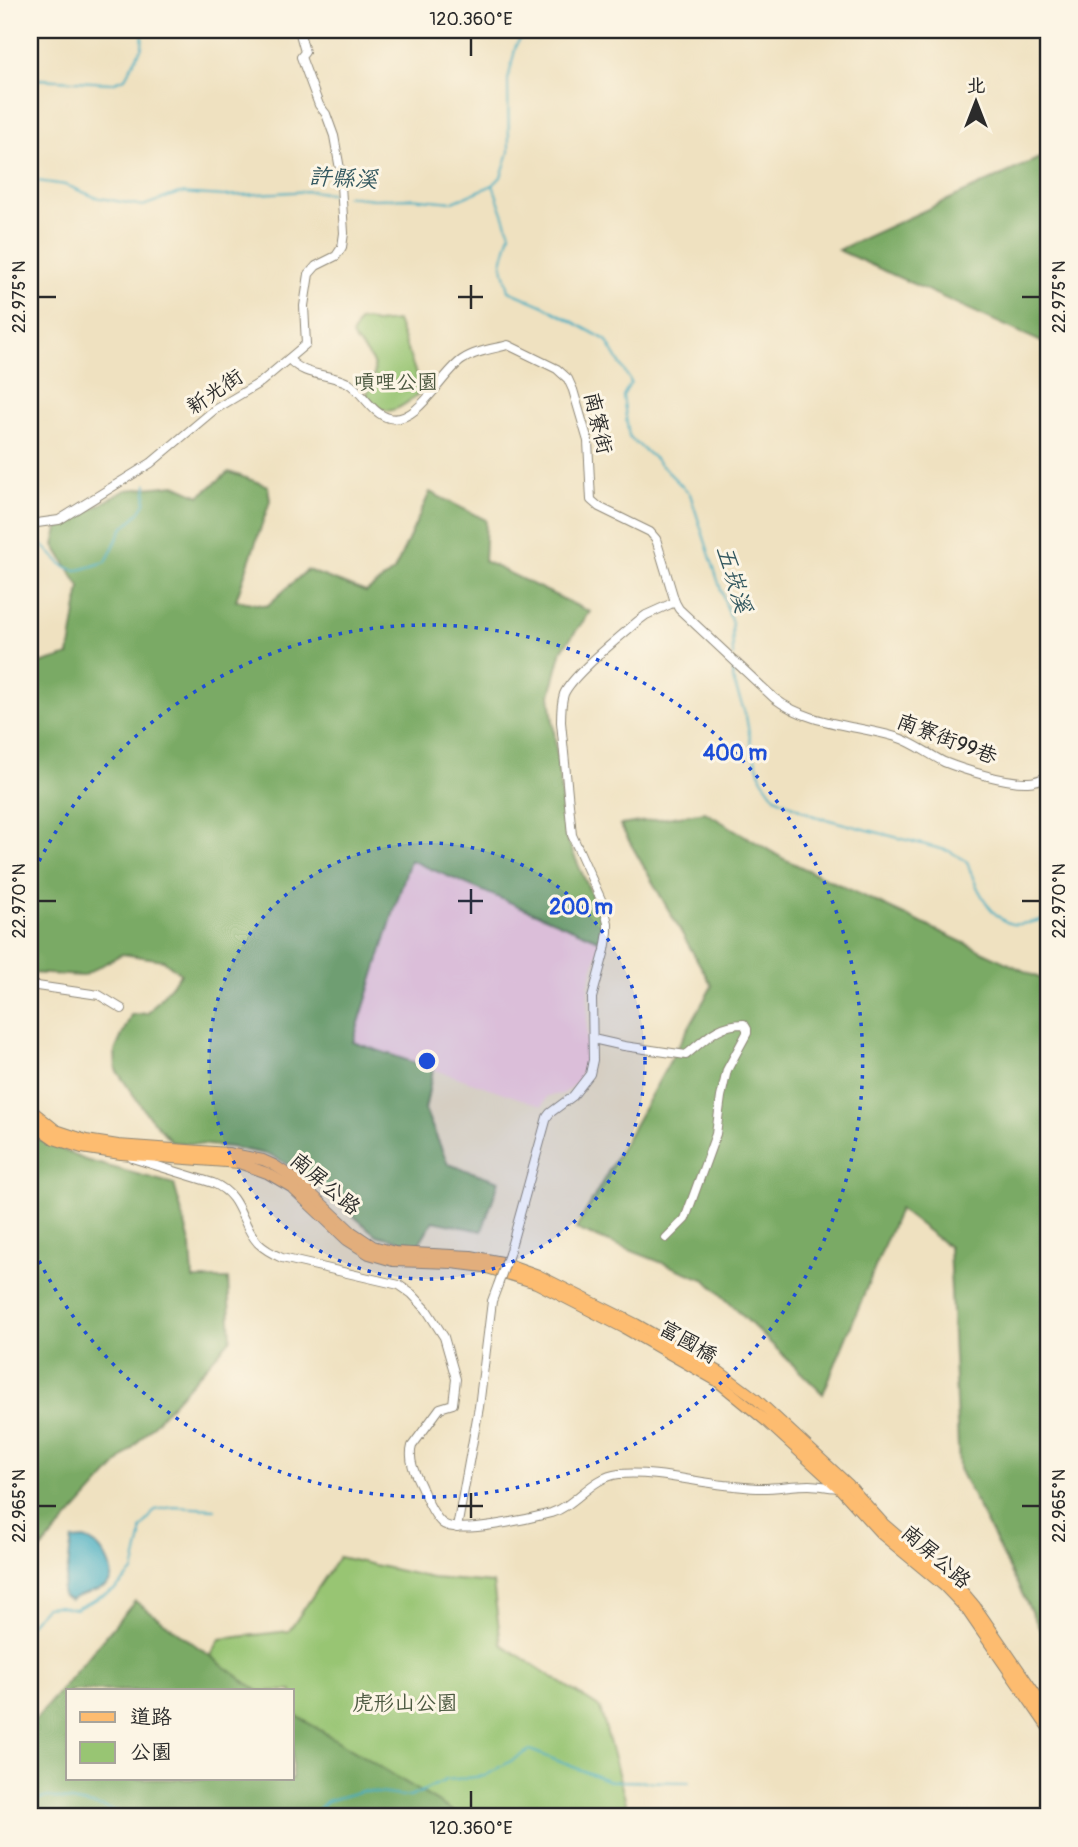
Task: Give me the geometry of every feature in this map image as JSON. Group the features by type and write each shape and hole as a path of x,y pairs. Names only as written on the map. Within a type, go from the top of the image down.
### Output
{"main road":[{"name":"南屏公路","path":"30,1109 55,1130 97,1142 228,1153 263,1160 298,1181 352,1232 373,1246 395,1252 486,1258 502,1262 521,1274"},
{"name":"南屏公路","path":"30,1122 54,1139 69,1145 121,1154 226,1162 267,1172 291,1187 347,1240 369,1254 393,1261 452,1263 521,1274"},
{"name":"富國橋","path":"521,1274 717,1381 821,1465 844,1487"},
{"name":"南屏公路","path":"844,1487 964,1593 1048,1712"},
{"name":"南屏公路","path":"844,1487 873,1527 945,1587 966,1609 1048,1728"}],"street":[{"name":"新光街","path":"30,524 59,520 151,463 214,410 261,382 306,344 304,306 309,274 316,266 336,256 342,247 344,233 334,136 326,114 318,105 302,57 305,52 299,30"},
{"name":"南寮街","path":"289,359 297,367 314,374 333,377 350,384 378,412 386,418 394,419 412,414 457,363 471,354 508,345 557,369 568,379 573,390 588,441 591,500 599,507 650,532 656,539 675,602"},
{"name":"南寮街99巷","path":"675,602 685,615 760,685 785,705 805,715 900,738 958,767 1018,782 1036,781 1048,776"},
{"path":"457,1528 479,1407 492,1301 509,1254 547,1117 573,1096 590,1074 593,1060 592,998 607,941 608,923 597,890 572,835 561,707 565,692 575,678 638,621 675,602"},
{"path":"30,985 99,995 122,1009"},
{"path":"593,1039 687,1055 716,1030 729,1024 744,1024 747,1029 727,1070 716,1134 685,1219 666,1238"},
{"path":"97,1142 121,1154 223,1188 237,1203 257,1241 270,1252 282,1258 399,1285 426,1309 444,1337 456,1379 456,1391 453,1404 440,1408 412,1446 411,1461 419,1483 440,1521 447,1526 457,1528 495,1525 550,1513 567,1505 598,1481 617,1475 650,1474 761,1488 811,1485 844,1487"}],"shaded area":[{"path":"410,859 601,941 588,985 586,1060 578,1081 563,1094 547,1096 542,1106 353,1042"}],"green space":[{"path":"1048,154 1048,345 838,250"},
{"name":"嗊哩公園","path":"359,321 375,323 397,321 422,391 394,410 381,409 366,396 374,377 374,366 352,335"},
{"path":"229,472 268,486 270,501 236,600 267,606 307,570 366,592 394,571 430,492 486,520 484,561 590,612 562,650 550,695 566,837 601,916 601,941 410,860 353,1042 433,1069 425,1110 448,1164 499,1181 482,1231 433,1221 418,1245 376,1235 307,1176 271,1155 230,1147 172,1142 147,1114 116,1070 115,1051 131,1015 148,1013 181,974 163,960 122,954 83,976 30,973 30,667 69,655 80,587 54,545 58,528 126,490 175,485 199,496"},
{"path":"705,812 784,859 1048,982 1048,1645 959,1469 949,1247 899,1209 823,1394 706,1280 576,1229 712,986 620,825"},
{"path":"30,1135 85,1160 174,1184 191,1246 193,1279 228,1279 231,1339 30,1561"},
{"name":"虎形山公園","path":"339,1557 432,1578 493,1583 501,1644 600,1708 630,1817 153,1817 146,1780 294,1780 294,1689 193,1689 220,1639 289,1631"},
{"path":"135,1601 255,1689 66,1689 66,1780 294,1780 294,1714 462,1817 30,1817 30,1726"}],"water":[{"path":"84,1539 93,1543 103,1553 111,1577 103,1588 70,1600 63,1596 62,1590 72,1540"}],"waterway":[{"path":"30,90 38,79 112,83 125,78 142,47 143,30"},
{"name":"許縣溪","path":"346,196 453,202 493,185 501,177 509,152 508,80 516,45 526,30"},
{"name":"許縣溪","path":"30,180 66,185 95,197 143,206 179,193 224,196 311,191 337,195"},
{"name":"五崁溪","path":"493,185 510,233 502,263 509,291 544,306 606,340 631,382 623,396 629,437 690,494 732,624 733,656"},
{"path":"30,539 37,541 70,569 77,570 106,562 122,529 145,503 147,484"},
{"name":"五崁溪","path":"733,665 733,680 746,716 752,750 762,779 775,797 814,816 949,851 967,861 989,907 1012,924 1045,919 1048,914"},
{"path":"30,1624 45,1607 75,1609 115,1590 133,1572 141,1529 155,1510 173,1507 215,1509"},
{"path":"310,1817 327,1801 362,1791 410,1797 446,1780 485,1776 530,1750 609,1781 689,1782"},
{"path":"30,1804 31,1801 49,1797 103,1807 133,1817"}]}
